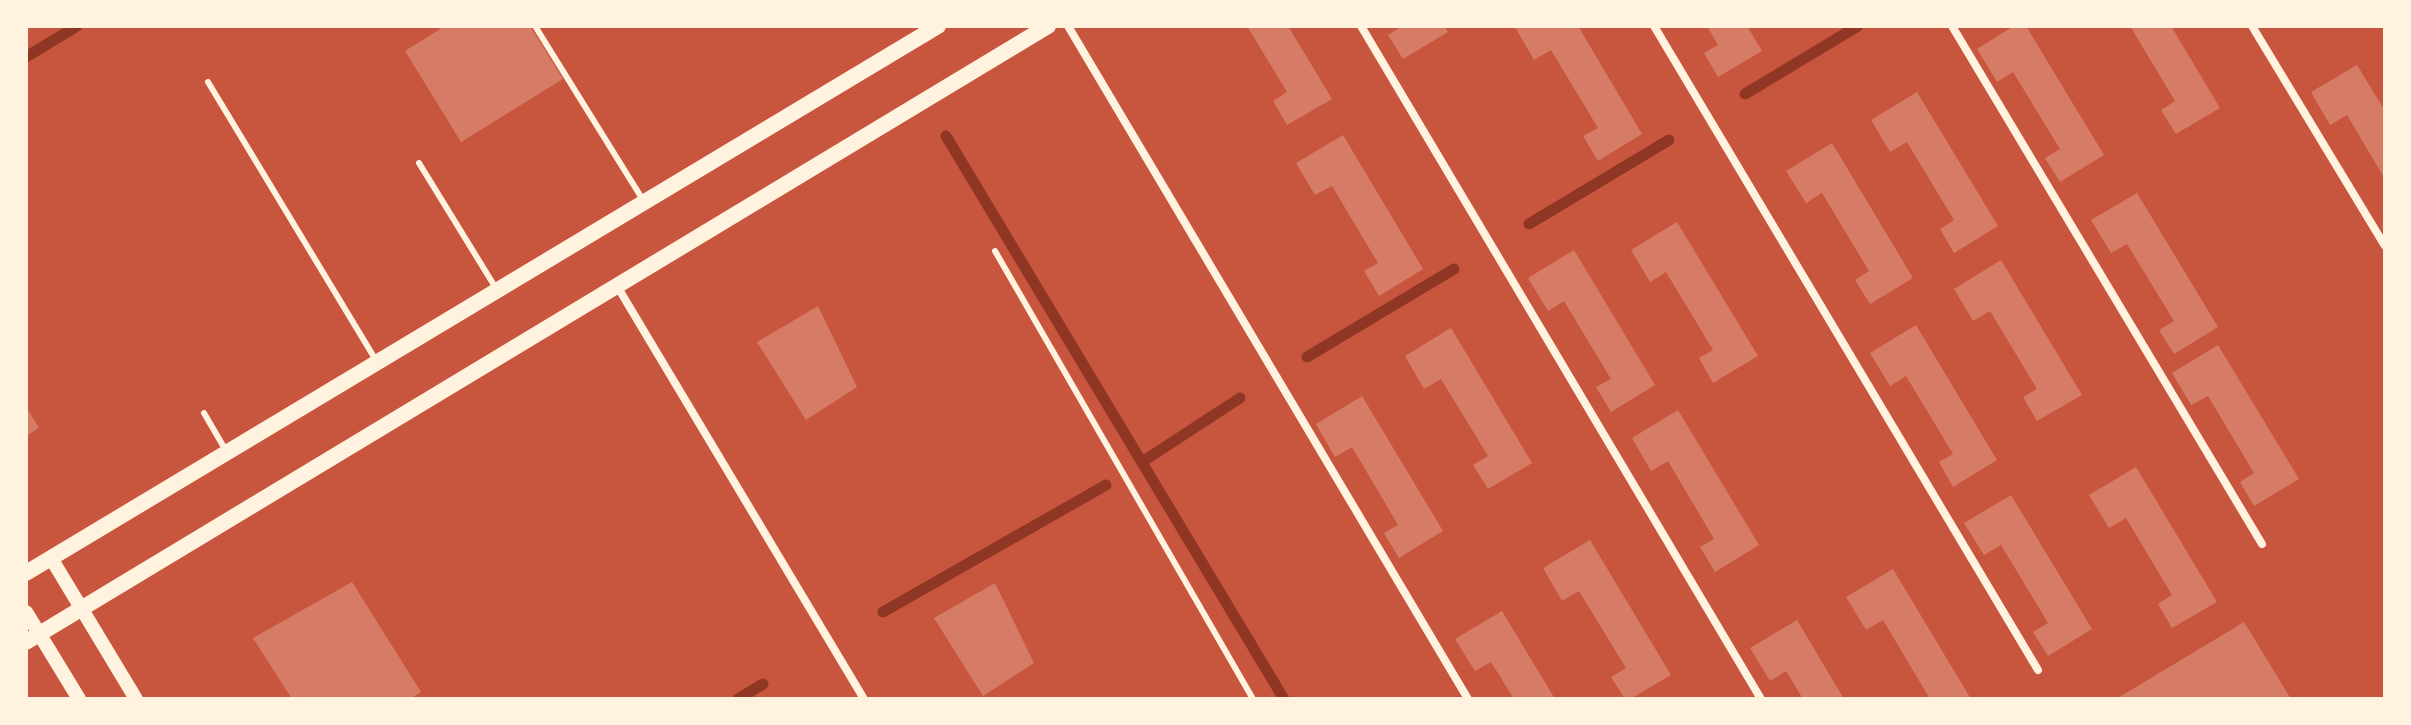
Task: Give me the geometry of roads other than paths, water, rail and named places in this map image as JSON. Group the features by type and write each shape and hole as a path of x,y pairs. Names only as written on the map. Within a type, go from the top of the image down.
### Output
{"main road":[{"path":"26,573 938,26"},
{"path":"33,638 1048,26"}],"street":[{"path":"1068,26 1468,699"},
{"path":"1361,26 1761,699"},
{"path":"1654,26 2038,670"},
{"path":"1952,26 2262,544"},
{"path":"2252,26 2385,246"},
{"path":"617,286 864,699"},
{"path":"51,558 136,699"},
{"path":"26,612 33,638 79,699"}],"lane":[{"path":"535,26 645,202"},
{"path":"208,82 377,362"},
{"path":"419,163 497,290"},
{"path":"995,251 1253,699"},
{"path":"204,413 227,453"}],"waterway":[{"path":"26,57 77,26"},
{"path":"1745,94 1858,26"},
{"path":"946,136 1284,699"},
{"path":"1529,224 1669,140"},
{"path":"1307,357 1454,269"},
{"path":"1142,462 1240,398"},
{"path":"883,612 1106,485"},
{"path":"738,699 763,684"}]}
